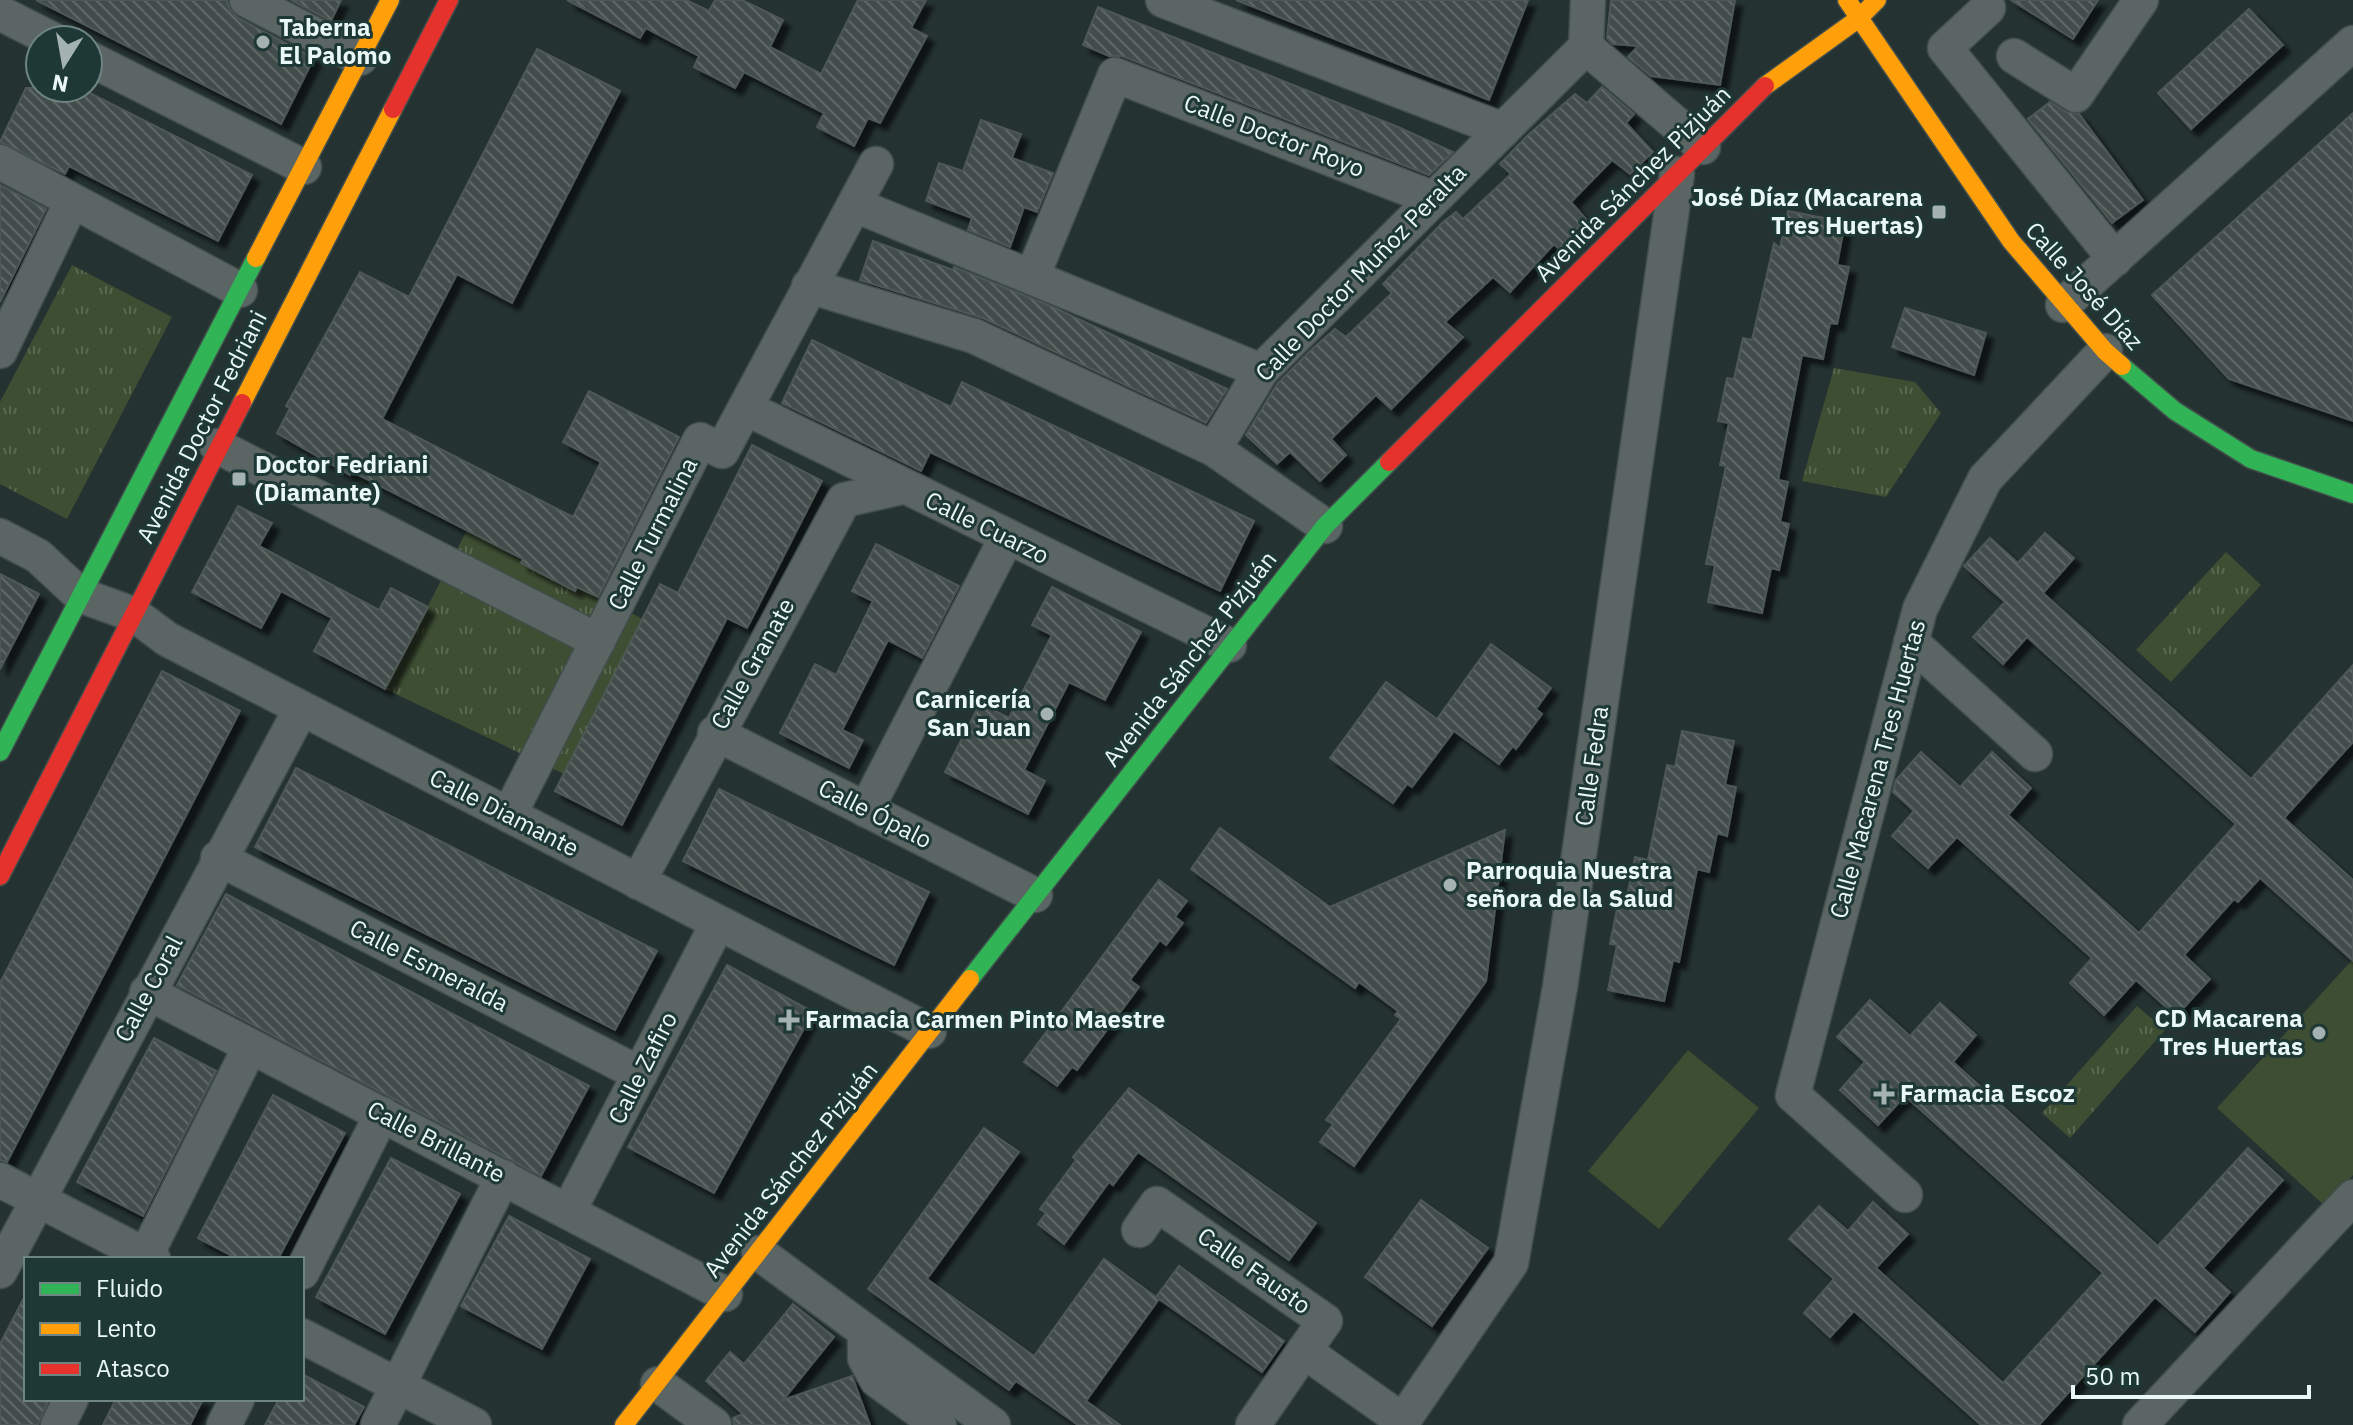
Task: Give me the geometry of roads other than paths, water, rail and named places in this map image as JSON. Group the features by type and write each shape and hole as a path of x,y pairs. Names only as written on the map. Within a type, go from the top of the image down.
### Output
{"main road":[{"name":"Avenida Doctor Fedriani","path":"0,752 390,0"},
{"name":"Avenida Doctor Fedriani","path":"0,876 135,615 217,446 449,0"},
{"name":"Calle José Díaz","path":"1847,0 1999,226 2105,351 2175,411 2251,459 2353,494"},
{"name":"Avenida Sánchez Pizjuán","path":"624,1425 1229,645 1325,526 1774,77 1858,19 1877,0"}],"street":[{"path":"247,0 360,58"},
{"path":"1163,0 1503,130"},
{"path":"1588,0 1586,47 1703,147"},
{"path":"2014,56 2076,95 2141,0"},
{"path":"1988,8 1945,48 2115,259"},
{"path":"4,14 24,25"},
{"path":"2063,305 2353,43"},
{"name":"Calle Doctor Muñoz Peralta","path":"1214,449 1261,371 1586,47"},
{"path":"104,66 304,167"},
{"name":"Calle Doctor Royo","path":"1032,277 1115,75 1432,198"},
{"path":"0,162 240,290"},
{"name":"Calle Turmalina","path":"509,815 700,440 722,451 876,164"},
{"name":"Calle Fedra","path":"1402,1423 1511,1263 1560,987 1677,174"},
{"path":"0,351 72,201"},
{"path":"855,205 1261,371"},
{"path":"809,286 974,336 1214,449 1325,526"},
{"name":"Calle Macarena Tres Huertas","path":"1905,1195 1793,1095 1920,609 1985,479 2105,351"},
{"name":"Calle Cuarzo","path":"746,408 1229,645"},
{"path":"217,446 598,641"},
{"name":"Calle Granate","path":"638,882 715,733 844,500 902,487"},
{"path":"0,536 38,556 80,595"},
{"path":"866,810 1007,537"},
{"name":"Calle Diamante","path":"80,595 135,615 167,639 929,1031"},
{"path":"1911,642 2035,754"},
{"name":"Calle Coral","path":"0,1271 218,858 301,709"},
{"name":"Calle Ópalo","path":"715,733 1035,895"},
{"name":"Calle Esmeralda","path":"218,858 640,1074"},
{"name":"Calle Zafiro","path":"568,1212 718,923"},
{"name":"Calle Brillante","path":"147,992 725,1294"},
{"path":"148,1257 250,1047"},
{"path":"304,1268 382,1114"},
{"path":"378,1425 503,1177"},
{"path":"0,1180 146,1257"},
{"path":"2140,1425 2353,1197"},
{"name":"Calle Fausto","path":"1139,1230 1157,1204 1325,1321 1304,1351 1402,1423"},
{"path":"759,1253 993,1425"},
{"path":"870,1335 865,1342 869,1370 939,1425"},
{"path":"304,1337 474,1425"},
{"path":"1253,1425 1304,1351"},
{"path":"658,1384 714,1425"},
{"path":"58,1425 70,1401"},
{"path":"224,1425 236,1401"}],"place":[{"name":"Taberna El Palomo","path":"263,42"},
{"name":"José Díaz (Macarena Tres Huertas)","path":"1939,212"},
{"name":"Doctor Fedriani (Diamante)","path":"239,479"},
{"name":"Carnicería San Juan","path":"1047,714"},
{"name":"Parroquia Nuestra señora de la Salud","path":"1450,885"},
{"name":"Farmacia Carmen Pinto Maestre","path":"789,1020"},
{"name":"CD Macarena Tres Huertas","path":"2319,1033"},
{"name":"Farmacia Escoz","path":"1884,1094"}]}
